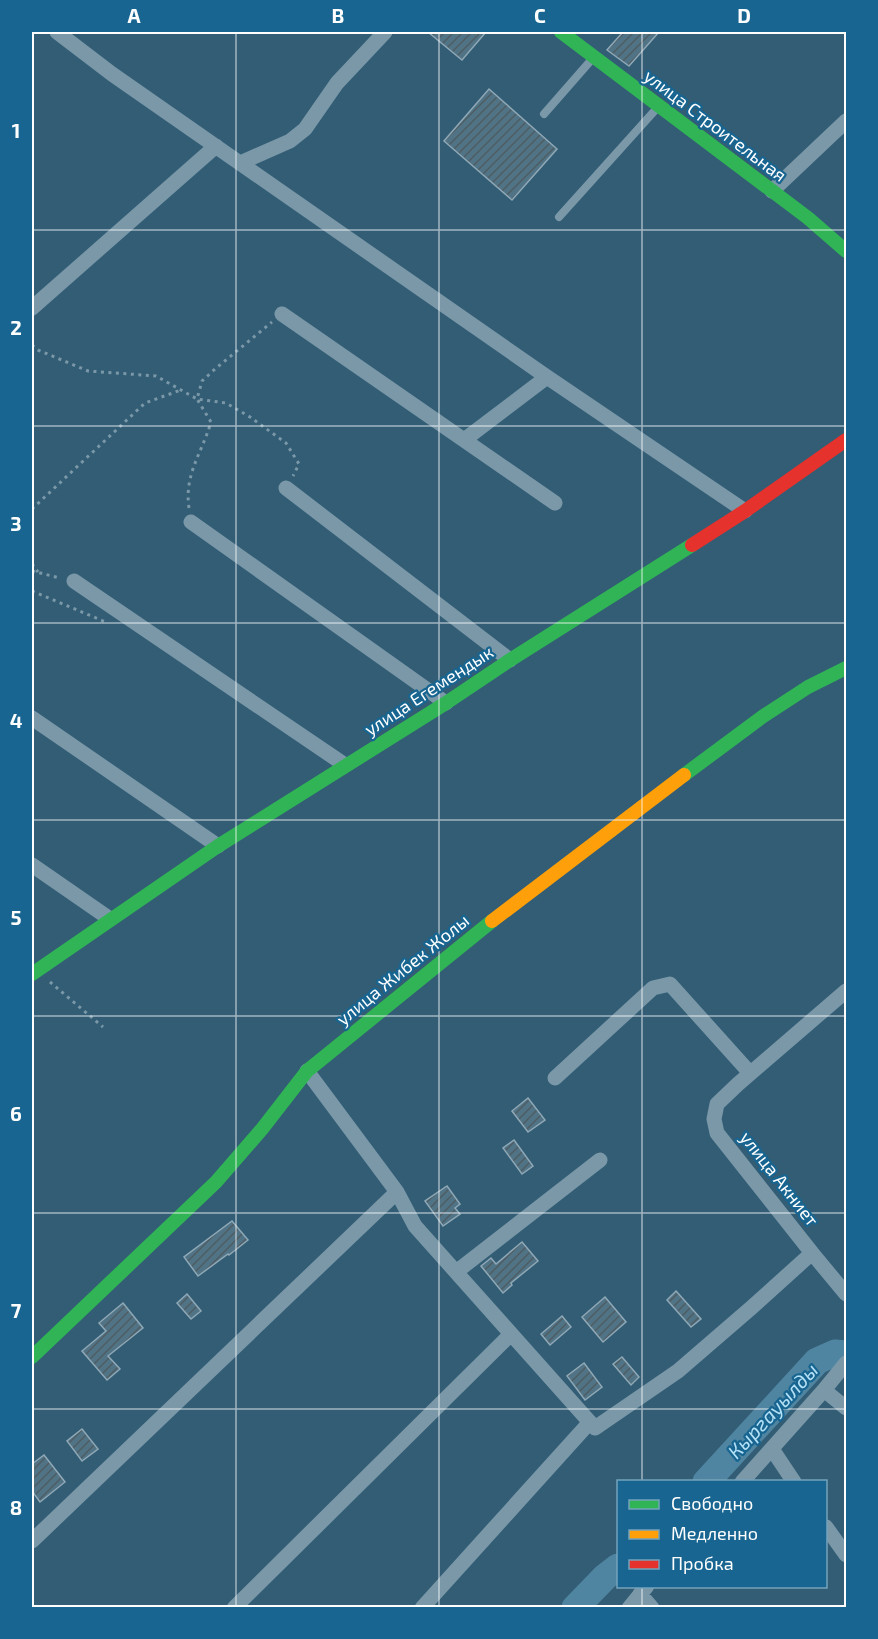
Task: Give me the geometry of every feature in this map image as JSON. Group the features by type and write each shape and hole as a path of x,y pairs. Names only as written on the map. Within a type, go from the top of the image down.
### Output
{"street":[{"path":"57,32 112,74 745,511"},
{"path":"240,163 290,141 305,129 337,83 385,32"},
{"name":"улица Строительная","path":"561,32 808,218 846,251"},
{"path":"772,191 846,121"},
{"path":"32,308 216,146"},
{"path":"282,314 555,503"},
{"path":"464,440 548,377"},
{"name":"улица Егемендык","path":"37,966 218,846 745,511 846,440"},
{"path":"286,488 510,660"},
{"path":"190,522 446,703"},
{"path":"74,581 345,765"},
{"name":"улица Жибек Жолы","path":"32,1357 216,1182 262,1129 307,1071 490,922 752,724 808,687 846,668"},
{"path":"32,718 218,846"},
{"path":"32,865 110,919"},
{"path":"555,1078 653,988 670,984 750,1073"},
{"name":"улица Акниет","path":"846,991 717,1104 714,1119 717,1133 846,1294"},
{"path":"307,1071 397,1192 415,1226 596,1428 678,1371 812,1253"},
{"path":"456,1272 600,1160"},
{"path":"32,1541 397,1192"},
{"path":"234,1608 511,1334"},
{"path":"744,1480 842,1368"},
{"path":"824,1390 846,1408"},
{"path":"422,1608 590,1422"},
{"path":"772,1449 793,1480"},
{"path":"827,1530 846,1555"},
{"path":"629,1608 643,1590 652,1608"}],"lane":[{"path":"544,114 594,57"},
{"path":"559,217 659,106"}],"path":[{"path":"190,522 187,495 192,467 205,441 211,422 197,399 202,381 282,314"},
{"path":"32,345 38,350 88,371 156,376 197,399 226,403 286,443 299,464 286,488"},
{"path":"32,509 145,403 181,390"},
{"path":"32,564 38,572"},
{"path":"32,571 74,581"},
{"path":"32,591 109,623"},
{"path":"37,966 103,1027"}],"building":[{"path":"428,32 486,32 462,60"},
{"path":"623,32 659,32 629,66 607,50"},
{"path":"489,89 557,149 512,200 444,141"},
{"path":"528,1098 545,1120 528,1132 512,1111"},
{"path":"514,1140 533,1166 522,1174 503,1148"},
{"path":"447,1186 460,1204 455,1208 460,1214 443,1226 425,1201"},
{"path":"232,1221 248,1240 198,1276 184,1257"},
{"path":"522,1242 538,1261 511,1283 512,1285 503,1293 481,1266 491,1258 496,1264"},
{"path":"676,1291 701,1319 691,1327 667,1300"},
{"path":"187,1294 201,1311 191,1319 177,1303"},
{"path":"605,1297 626,1322 603,1342 582,1317"},
{"path":"123,1303 143,1328 108,1356 120,1369 107,1380 82,1351 106,1331 99,1323"},
{"path":"562,1316 571,1327 550,1345 541,1334"},
{"path":"622,1357 639,1377 631,1385 613,1364"},
{"path":"584,1363 602,1387 585,1400 567,1376"},
{"path":"82,1429 98,1449 82,1461 67,1441"},
{"path":"44,1455 65,1482 40,1502 32,1491 32,1464"}],"waterway":[{"name":"Кыргауылды","path":"708,1480 817,1361 835,1353 846,1354"},
{"name":"Кыргауылды","path":"575,1608 617,1568"}],"traffic: fast":[{"path":"561,32 808,218 846,251"},
{"path":"32,974 218,846 692,545"},
{"path":"684,775 762,717 808,687 846,668"},
{"path":"32,1357 216,1182 262,1129 307,1071 492,921"}],"traffic: slow":[{"path":"492,921 684,775"}],"traffic: jam":[{"path":"692,545 846,440"}]}
